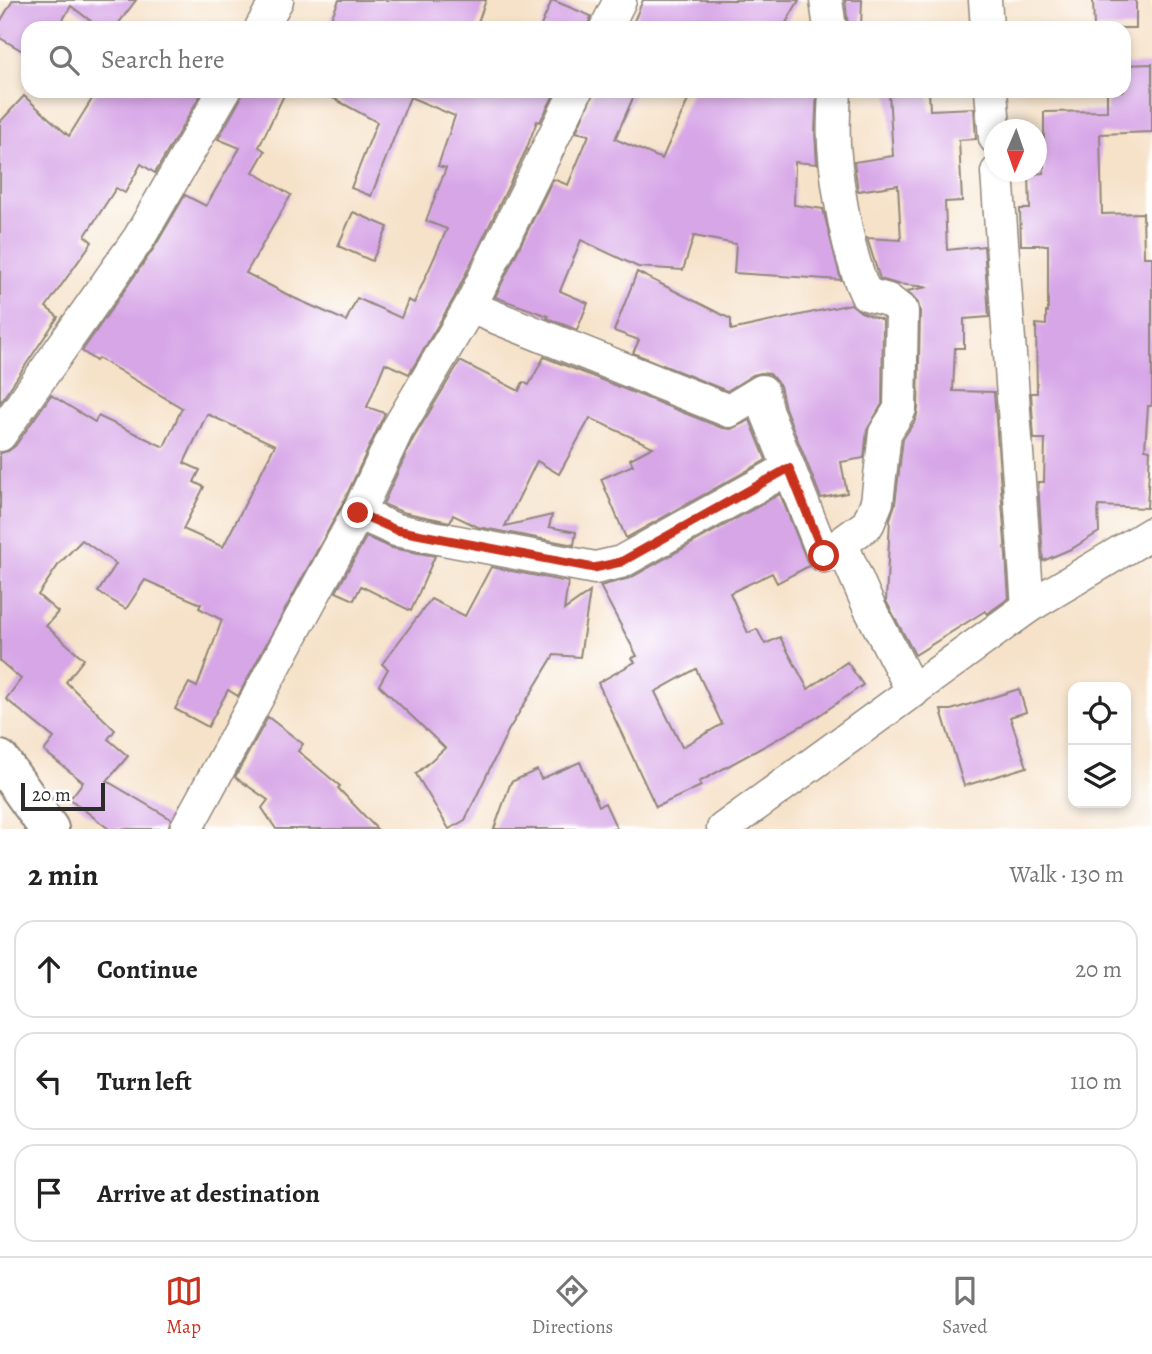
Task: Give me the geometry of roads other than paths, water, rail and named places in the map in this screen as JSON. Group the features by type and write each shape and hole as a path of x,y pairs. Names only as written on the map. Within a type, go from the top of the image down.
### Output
{"street":[{"path":"265,21 277,0"},
{"path":"610,21 620,0"},
{"path":"826,0 829,21"},
{"path":"985,0 986,21"},
{"path":"0,435 139,238 220,98"},
{"path":"186,829 358,513 397,430 470,307 573,98"},
{"path":"824,556 868,524 877,502 885,433 900,409 901,381 902,311 888,300 866,294 860,281 845,218 834,146 835,98"},
{"path":"992,98 993,119"},
{"path":"998,182 1028,607"},
{"path":"470,307 729,411 762,391 767,413 824,556"},
{"path":"358,513 396,530 594,568 621,562 789,468"},
{"path":"723,829 1028,607 1152,533"},
{"path":"824,556 846,554 870,609 913,692"},
{"path":"0,760 49,829"}]}
